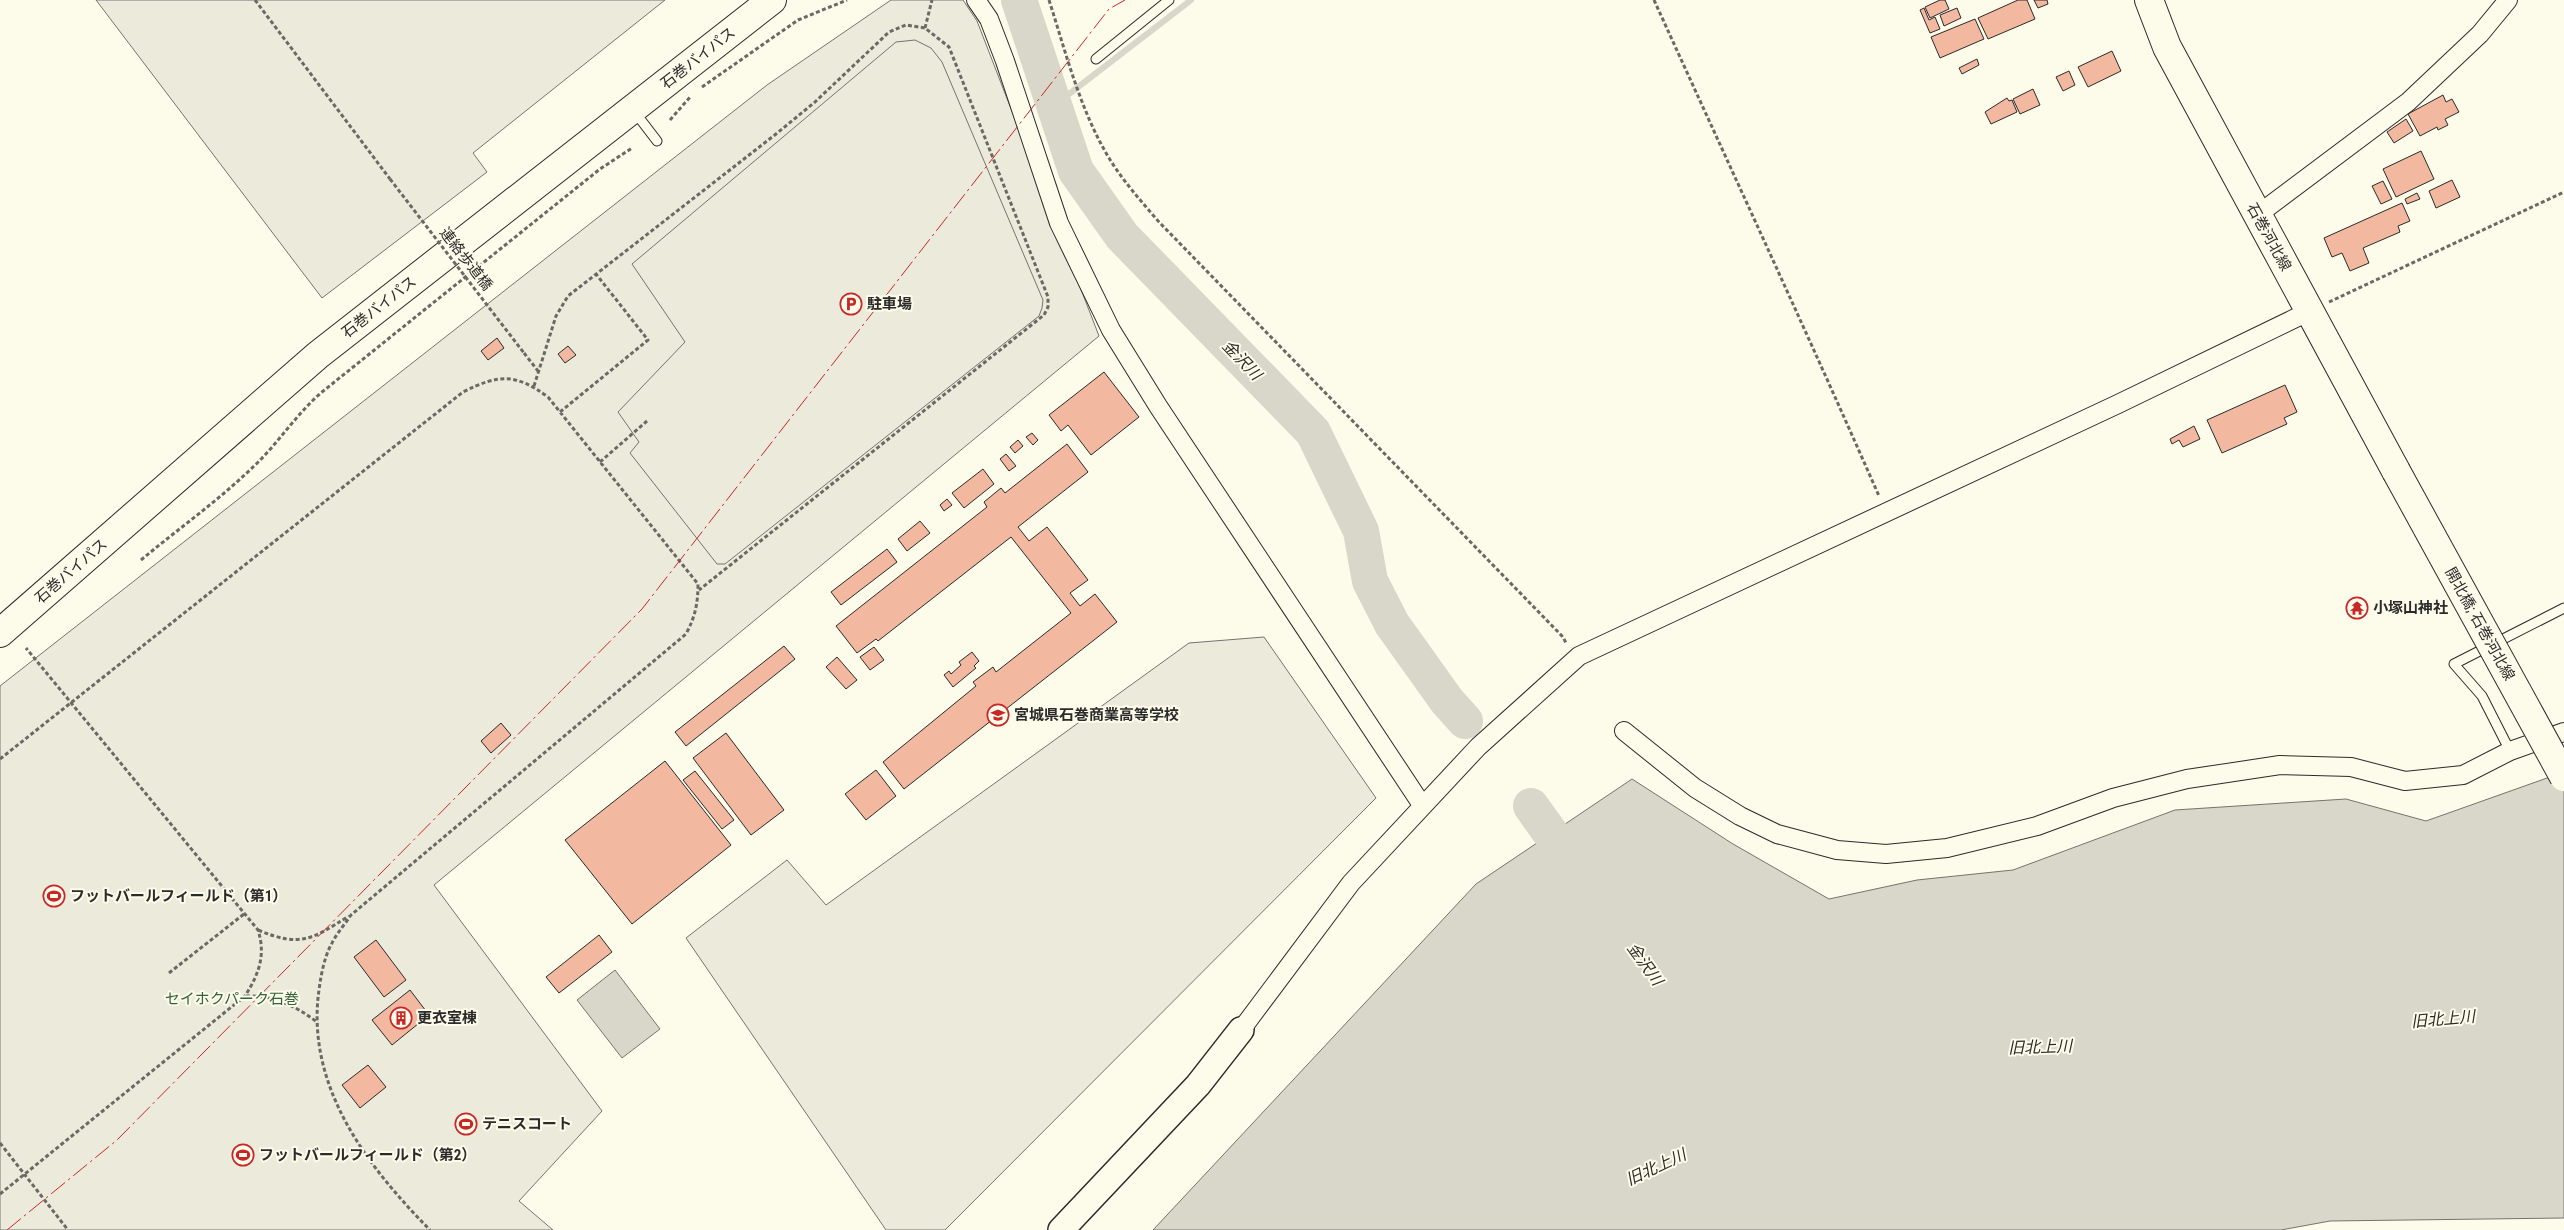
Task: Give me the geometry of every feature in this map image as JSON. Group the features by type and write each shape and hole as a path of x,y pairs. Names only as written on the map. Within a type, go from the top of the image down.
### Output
{"main road":[{"name":"石巻バイパス","path":"0,633 318,355 772,0"},
{"name":"石巻河北線","path":"2149,0 2167,47 2256,216 2310,311 2396,471"},
{"name":"開北橋; 石巻河北線","path":"2396,471 2564,777"}],"street":[{"path":"976,0 989,19 1005,61 1058,222 1111,330 1163,415 1422,805"},
{"path":"2256,216 2408,102 2480,34 2508,0"},
{"path":"1061,1230 1198,1085 1351,883 1478,746 1575,660 2310,311"},
{"path":"1624,731 1695,788 1740,816 1777,834 1837,850 1886,854 1947,848 2037,826 2113,798 2187,779 2280,765 2351,767 2405,781 2463,775 2510,751 2564,732"}],"lane":[{"path":"1096,59 1169,0"},
{"path":"632,108 657,141"},
{"path":"2510,751 2482,696 2454,664 2564,608"}],"path":[{"name":"連絡歩道橋","path":"255,0 538,372"},
{"path":"670,120 691,96 774,36 798,20 847,0"},
{"path":"925,28 932,0"},
{"path":"1049,0 1089,119 1109,157 1125,181 1159,222 1563,637 1575,660"},
{"path":"1654,0 1770,258 1812,345 1886,512"},
{"path":"534,386 560,309 568,296 784,128 815,102 889,32 906,25 925,28 948,46 1048,297 1048,307 1044,315 698,591"},
{"path":"141,560 252,469 278,442 306,406 317,396 600,169 632,148"},
{"path":"2310,311 2429,257 2564,192"},
{"path":"560,412 648,340 596,274"},
{"path":"0,760 463,392 486,381 504,378 520,380 534,386 548,397 698,584 695,618 686,634 351,915 320,934 299,941 276,937 258,930"},
{"path":"600,462 647,421"},
{"path":"0,1194 245,996 256,978 262,958 262,944 258,930 26,648"},
{"path":"169,973 244,914"},
{"path":"351,915 331,945 320,982 317,1022 318,1046 328,1084 342,1117 366,1156 389,1186 430,1230"},
{"path":"245,996 261,996 283,1002 300,1009 317,1022"},
{"path":"0,1143 68,1230"}],"green space":[{"path":"96,0 665,0 473,153 487,172 322,298"},
{"name":"セイホクパーク石巻","path":"891,0 963,0 977,21 1099,336 434,885 602,1111 519,1201 553,1230 0,1230 0,686 767,85"},
{"path":"1264,637 1376,798 945,1230 886,1230 686,938 787,860 826,905 1189,643"}],"shaded area":[{"name":"駐車場","path":"915,40 931,48 942,62 1043,300 1039,316 725,564 717,564 630,453 639,442 618,412 685,342 632,264 896,42"}],"water":[{"name":"旧北上川","path":"2564,772 2564,1218 2330,1221 2281,1230 1153,1230 1476,884 1632,779 1733,844 1829,899 1917,880 2013,870 2175,810 2346,799 2426,821"},
{"path":"615,970 660,1029 622,1058 577,1000"}],"building":[{"path":"1940,0 1945,0 1949,9 1930,18 1925,7"},
{"path":"2018,0 2027,0 2035,19 1988,39 1978,18"},
{"path":"2034,0 2047,0 2048,4 2038,8"},
{"path":"1924,8 1929,20 1935,17 1940,29 1930,33 1920,10"},
{"path":"1957,8 1961,18 1944,26 1940,15"},
{"path":"1975,19 1984,39 1940,58 1931,37"},
{"path":"2112,51 2121,71 2088,87 2078,67"},
{"path":"1977,59 1979,65 1962,74 1959,68"},
{"path":"2069,71 2075,85 2063,91 2056,77"},
{"path":"2033,89 2040,105 2020,114 2013,99"},
{"path":"2443,95 2446,102 2452,99 2459,112 2445,119 2448,125 2438,130 2437,127 2420,136 2408,114"},
{"path":"2007,98 2009,101 2012,100 2017,112 1991,124 1985,112"},
{"path":"2406,119 2413,131 2394,143 2387,132"},
{"path":"2421,151 2434,179 2396,197 2383,169"},
{"path":"2452,180 2460,197 2436,208 2429,191"},
{"path":"2383,181 2392,199 2381,204 2372,186"},
{"path":"2417,193 2420,199 2407,204 2405,199"},
{"path":"2402,203 2410,221 2398,226 2400,232 2363,248 2369,263 2350,271 2342,253 2332,257 2324,238"},
{"path":"497,338 504,348 488,360 481,351"},
{"path":"568,346 576,355 565,363 558,354"},
{"path":"1104,372 1139,417 1091,455 1068,425 1061,431 1049,415"},
{"path":"2285,385 2297,412 2284,418 2287,424 2222,453 2207,420"},
{"path":"2194,426 2200,439 2183,447 2179,440 2172,444 2170,439"},
{"path":"1032,433 1038,440 1033,445 1026,437"},
{"path":"1018,440 1023,446 1015,453 1010,447"},
{"path":"1067,444 1088,472 1018,527 1029,541 1047,527 1088,580 1070,593 1080,606 1095,594 1117,622 904,789 883,762 976,686 973,682 993,667 996,672 1071,613 1011,537 878,641 876,639 857,653 836,626 987,507 984,502 1001,488 1005,493"},
{"path":"1006,454 1016,466 1009,471 1000,459"},
{"path":"983,469 994,484 964,508 952,493"},
{"path":"947,499 952,505 944,511 940,505"},
{"path":"920,521 930,533 907,551 898,539"},
{"path":"887,549 897,562 841,605 831,592"},
{"path":"784,646 795,659 686,746 675,732"},
{"path":"874,647 884,660 870,670 860,657"},
{"path":"972,652 979,661 974,666 976,668 953,687 944,675 949,671 951,674 961,665 959,662"},
{"path":"837,657 857,680 846,689 826,667"},
{"path":"501,723 511,735 491,753 481,741"},
{"path":"726,733 784,810 751,835 693,758"},
{"path":"665,761 731,845 632,924 565,840"},
{"path":"876,770 896,796 866,820 845,794"},
{"path":"695,771 734,820 722,829 683,780"},
{"path":"599,935 612,952 559,993 546,977"},
{"path":"376,940 406,980 384,997 354,957"},
{"name":"更衣室棟","path":"410,990 429,1015 392,1045 372,1020"},
{"path":"368,1065 386,1087 360,1108 342,1085"}],"waterway":[{"name":"金沢川","path":"1019,0 1076,171 1122,236 1313,432 1361,531 1370,581 1392,624 1447,701 1465,721"},
{"path":"1054,101 1069,94 1191,0"},
{"name":"金沢川","path":"1531,806 1579,873"}],"power":[{"path":"7,1230 117,1140 642,609 1109,9 1125,0"}],"place":[{"name":"駐車場","path":"851,304"},
{"name":"小塚山神社","path":"2357,608"},
{"name":"宮城県石巻商業高等学校","path":"998,715"},
{"name":"フットバールフィールド（第1）","path":"54,896"},
{"name":"更衣室棟","path":"401,1018"},
{"name":"テニスコート","path":"466,1124"},
{"name":"フットバールフィールド（第2）","path":"243,1155"}]}
